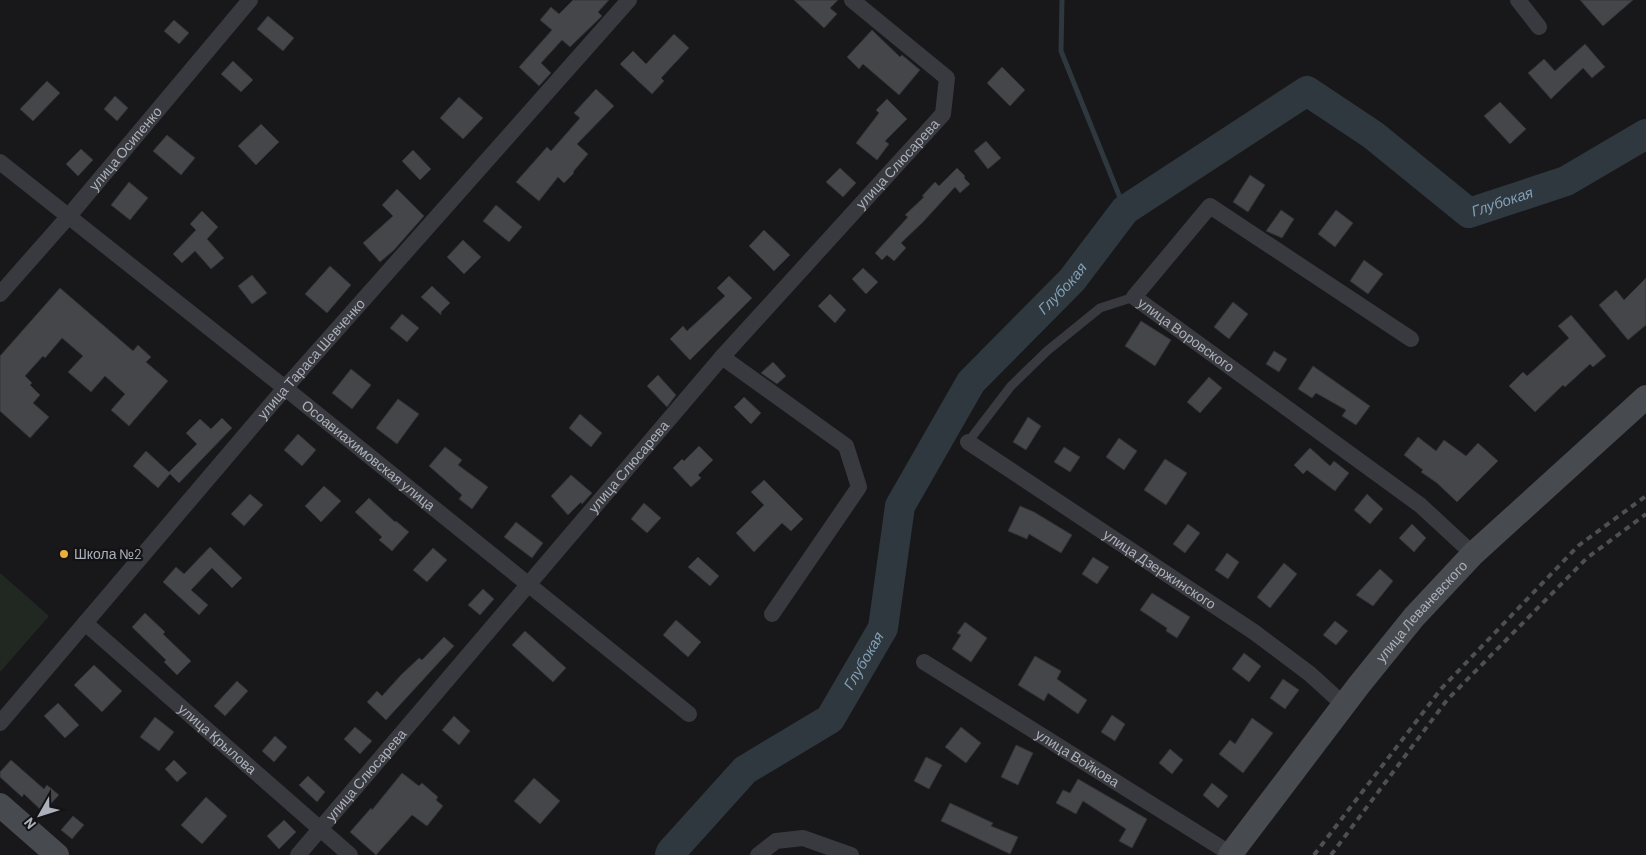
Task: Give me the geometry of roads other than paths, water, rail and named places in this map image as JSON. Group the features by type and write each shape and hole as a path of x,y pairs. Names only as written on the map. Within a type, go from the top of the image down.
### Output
{"street":[{"name":"улица Осипенко","path":"0,294 68,217 250,0"},
{"name":"улица Тараса Шевченко","path":"0,723 285,388 628,0"},
{"name":"улица Слюсарева","path":"298,855 722,357 943,114 947,78 852,0"},
{"path":"1518,0 1539,27"},
{"name":"Осоавиахимовская улица","path":"0,162 285,388 689,714"},
{"name":"улица Воровского","path":"1411,339 1210,206 1134,297 1420,505 1474,554"},
{"path":"722,357 846,446 859,487 772,614"},
{"name":"улица Леваневского","path":"1230,854 1414,617 1474,554 1646,397"},
{"name":"улица Дзержинского","path":"968,442 1254,632 1310,674 1344,705"},
{"name":"улица Крылова","path":"85,623 350,855"},
{"name":"улица Войкова","path":"924,662 1230,854"},
{"path":"0,805 57,855"},
{"path":"758,855 776,841 803,838 851,855"}],"lane":[{"path":"968,442 1011,386 1047,351 1100,308 1134,297"}],"waterway":[{"path":"1062,0 1061,51 1125,210"},
{"name":"Глубокая","path":"670,855 745,770 830,719 883,628 900,506 971,382 1072,280 1125,210 1307,91 1373,135 1469,213 1566,181 1646,134"}],"railway":[{"path":"1314,855 1441,689 1578,546 1646,496"},
{"path":"1331,855 1447,700 1587,558 1646,514"}],"place":[{"name":"Школа №2","path":"64,554"}]}
